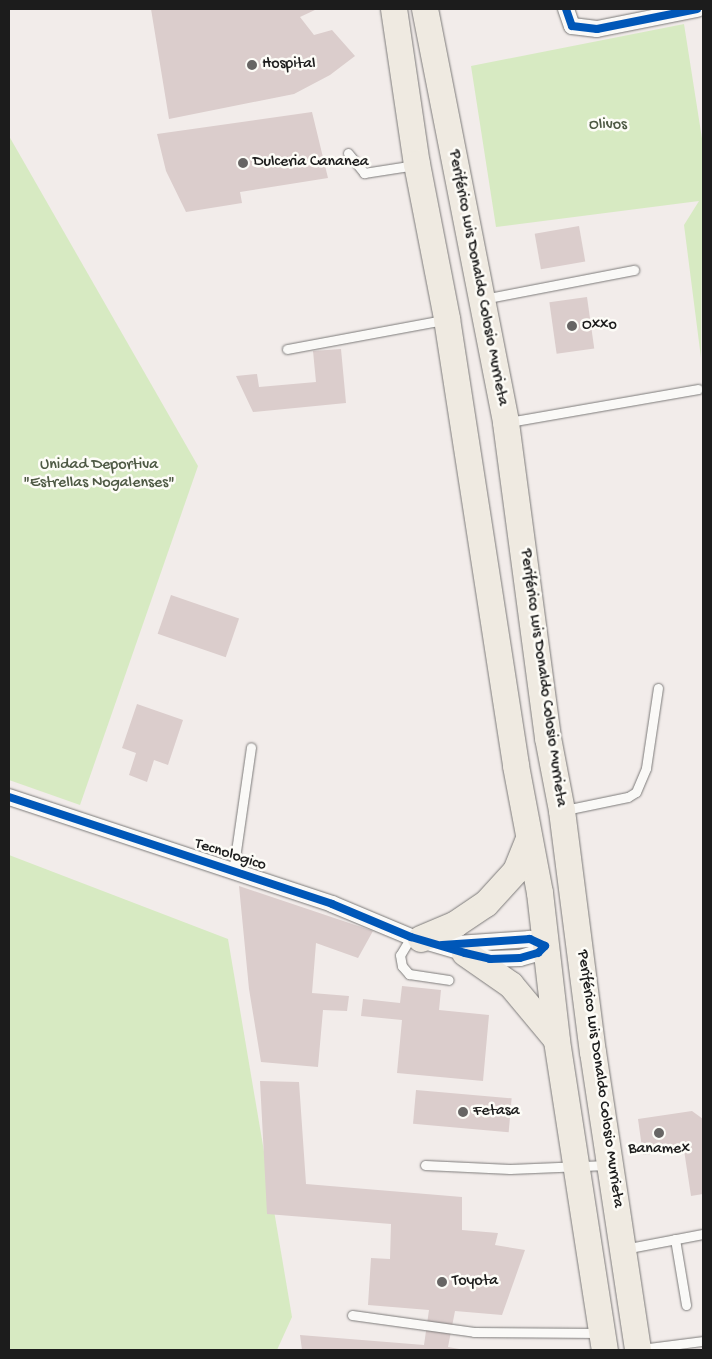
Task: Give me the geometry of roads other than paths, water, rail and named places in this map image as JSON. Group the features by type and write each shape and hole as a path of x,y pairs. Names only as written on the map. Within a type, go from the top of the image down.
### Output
{"main road":[{"name":"Periférico Luis Donaldo Colosio Murrieta","path":"394,9 417,164 447,319 540,894 557,1041 604,1342"},
{"name":"Periférico Luis Donaldo Colosio Murrieta","path":"425,9 506,423 548,738 562,811 593,1052 624,1249 635,1350"},
{"path":"530,839 516,871 486,904 456,924 435,943 510,985 557,1041"},
{"path":"566,842 555,877 551,920 545,946 562,976 575,1032 583,1045 593,1052"}],"street":[{"path":"566,9 572,26 598,29 697,9"},
{"name":"Tecnologico","path":"9,796 332,904 435,943 490,959 520,958 538,953 545,946 530,939 435,943"}],"lane":[{"path":"348,153 364,173 417,164"},
{"path":"483,299 634,270"},
{"path":"287,349 447,319"},
{"path":"506,423 698,389"},
{"path":"562,811 628,797 636,792 646,768 658,688"},
{"path":"233,872 251,747"},
{"path":"435,943 400,955 402,966 408,974 450,980"},
{"path":"425,1165 510,1169 612,1164"},
{"path":"624,1249 703,1234"},
{"path":"675,1239 686,1305"},
{"path":"352,1315 474,1332 604,1342"},
{"path":"635,1350 703,1341"}],"place":[{"name":"Hospital","path":"252,65"},
{"name":"Dulceria Cananea","path":"243,163"},
{"name":"Oxxo","path":"572,326"},
{"name":"Fetasa","path":"463,1112"},
{"name":"Banamex","path":"659,1133"},
{"name":"Toyota","path":"442,1282"}],"park label":[{"name":"Olivos","path":"608,126"},
{"name":"Unidad Deportiva \"Estrellas Nogalenses\"","path":"99,475"}]}
